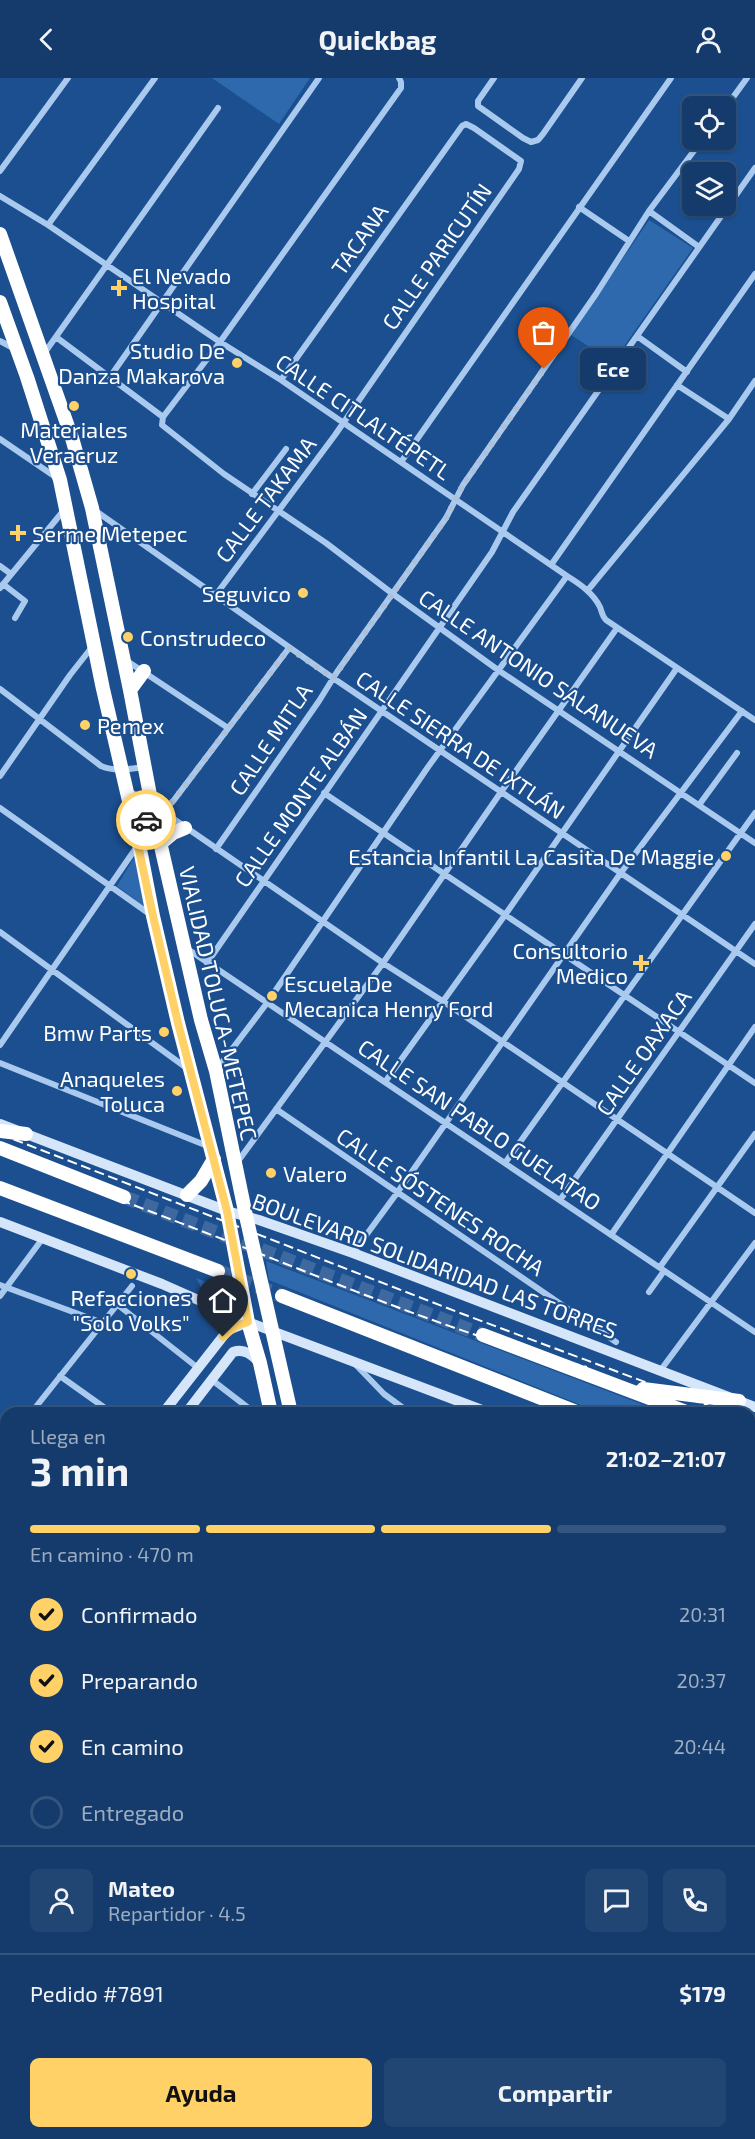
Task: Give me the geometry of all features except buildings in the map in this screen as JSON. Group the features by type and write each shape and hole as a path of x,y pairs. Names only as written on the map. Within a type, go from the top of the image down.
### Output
{"highway":[{"name":"VIALIDAD TOLUCA-METEPEC","path":"0,234 72,438 92,508 161,843 184,947 216,1071 290,1407"},
{"name":"VIALIDAD TOLUCA-METEPEC","path":"0,302 27,376 67,507 103,689 139,844 153,916 227,1211 248,1322 270,1407"},
{"path":"130,690 144,671"},
{"path":"161,843 173,833 185,828"},
{"path":"0,1131 26,1134"},
{"path":"0,1148 124,1197"},
{"path":"187,1195 201,1181 212,1153"},
{"path":"0,1188 218,1271"},
{"path":"282,1296 564,1407"},
{"path":"483,1335 673,1407"},
{"path":"605,1381 652,1391 739,1401"}],"main road":[{"name":"BOULEVARD SOLIDARIDAD LAS TORRES","path":"0,1124 227,1211 353,1253 755,1407"},
{"path":"0,1222 162,1284 248,1322 474,1407"},
{"path":"168,1407 228,1330 248,1322"},
{"path":"191,1407 233,1352 244,1351 260,1363"}],"street":[{"path":"0,171 68,78"},
{"path":"48,225 155,78"},
{"path":"110,377 319,78"},
{"path":"494,78 477,106 531,142 538,140 582,78"},
{"path":"400,462 490,338 579,207 671,78"},
{"path":"734,96 747,78"},
{"path":"162,420 401,88 400,80"},
{"path":"43,355 218,108"},
{"name":"TACANA","path":"281,380 454,135 462,126 469,125"},
{"name":"CALLE PARICUTÍN","path":"342,423 520,166 519,159 469,125"},
{"name":"CALLE MITLA","path":"216,849 446,518 463,485 596,294 649,211 695,150"},
{"name":"CALLE MONTE ALBÁN","path":"207,963 492,552 513,512 755,168"},
{"name":"CALLE CITLALTÉPETL","path":"0,196 48,225 220,342 281,380 588,590 601,608 604,618 755,720"},
{"path":"579,207 629,241"},
{"path":"649,211 699,247"},
{"path":"551,565 755,274"},
{"path":"637,336 687,372"},
{"name":"CALLE ANTONIO SALANUEVA","path":"56,337 162,420 167,430 252,494 326,543 498,670 755,843"},
{"path":"0,341 17,350"},
{"path":"588,590 729,418 755,381"},
{"path":"677,385 729,418"},
{"name":"CALLE TAKAMA","path":"215,596 315,463 342,423"},
{"path":"0,439 60,480"},
{"path":"252,494 286,449"},
{"path":"15,618 25,601 1,586 67,507"},
{"name":"CALLE SIERRA DE IXTLÁN","path":"92,508 381,712 755,964"},
{"path":"0,566 11,574"},
{"path":"216,1071 267,1003 440,752 567,576"},
{"path":"236,1164 383,963 617,628"},
{"path":"0,776 95,644"},
{"path":"134,826 181,791 289,648"},
{"path":"123,658 228,728"},
{"path":"385,1082 444,1002 677,668"},
{"path":"0,689 100,766 122,770 145,767"},
{"path":"353,1253 503,1043 620,873 742,711"},
{"path":"699,805 737,753"},
{"path":"126,789 755,1213"},
{"path":"324,793 755,1083"},
{"path":"0,808 153,916"},
{"path":"505,1163 755,813"},
{"path":"0,1045 139,844"},
{"name":"CALLE OAXACA","path":"560,1200 755,924"},
{"path":"0,932 191,1071"},
{"name":"CALLE SAN PABLO GUELATAO","path":"184,947 755,1332"},
{"path":"611,1235 755,1027"},
{"path":"0,1063 212,1153"},
{"name":"CALLE SÓSTENES ROCHA","path":"276,1109 616,1342"},
{"path":"649,1292 662,1269 755,1134"},
{"path":"0,1296 3,1286 43,1238"},
{"path":"660,1371 755,1243"},
{"path":"3,1286 103,1323"},
{"path":"37,1407 132,1286"},
{"path":"118,1305 198,1368"},
{"path":"352,1360 378,1389 402,1407"},
{"path":"60,1377 103,1407"},
{"path":"212,1380 247,1407"}],"shaded area":[{"path":"212,78 310,78 279,124"},
{"path":"649,220 693,248 613,362 571,335"},
{"path":"135,856 144,906 117,886"},
{"path":"266,1261 649,1407 586,1407 269,1280"},
{"path":"196,1278 239,1295 237,1306 204,1292"}],"tunnel":[{"path":"124,1197 483,1335"},
{"path":"218,1271 282,1296"}],"railway":[{"path":"0,1134 460,1313 712,1407"},
{"path":"0,1150 94,1190 418,1315 502,1344 587,1367"}],"way so far":[{"path":"146,820 163,812 174,800 289,648 333,678 453,508 463,485 544,369"}],"place":[{"name":"El Nevado Hospital","path":"119,288"},
{"name":"Studio De Danza Makarova","path":"237,363"},
{"name":"Ece","path":"544,369"},
{"name":"Materiales Veracruz","path":"74,406"},
{"name":"Serme Metepec","path":"18,533"},
{"name":"Seguvico","path":"303,593"},
{"name":"Construdeco","path":"128,637"},
{"name":"Pemex","path":"85,725"},
{"name":"Estancia Infantil La Casita De Maggie","path":"726,856"},
{"name":"Consultorio Medico","path":"641,963"},
{"name":"Escuela De Mecanica Henry Ford","path":"272,996"},
{"name":"Bmw Parts","path":"164,1032"},
{"name":"Anaqueles Toluca","path":"177,1091"},
{"name":"Valero","path":"271,1173"},
{"name":"Refacciones \"Solo Volks\"","path":"131,1274"}],"route":[{"path":"146,820 134,826 178,1023 227,1211 245,1301 248,1322 228,1330 223,1337"}]}
